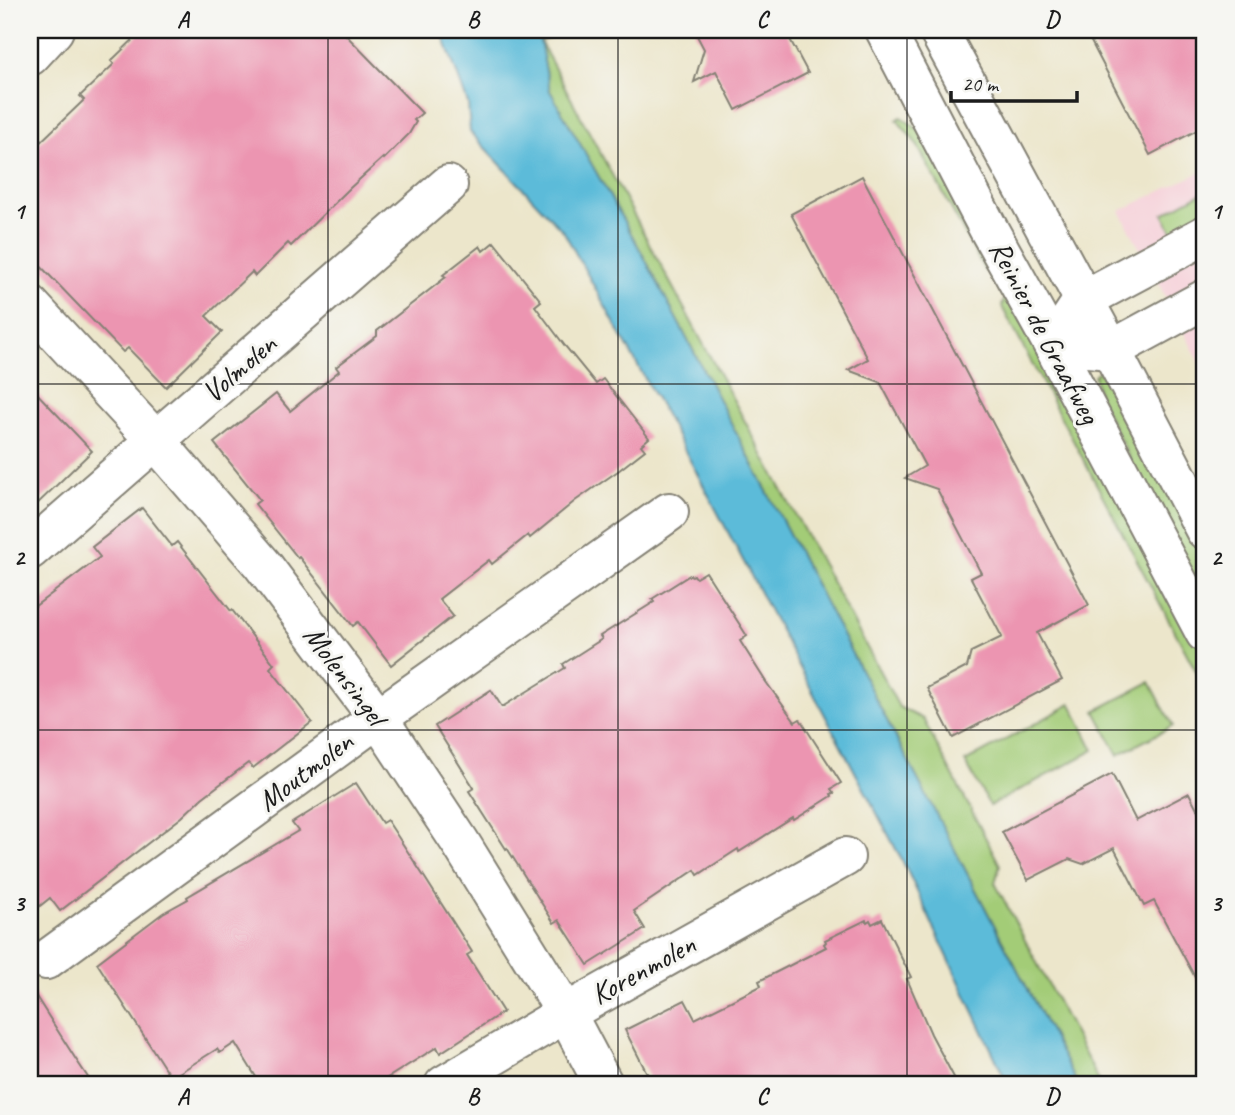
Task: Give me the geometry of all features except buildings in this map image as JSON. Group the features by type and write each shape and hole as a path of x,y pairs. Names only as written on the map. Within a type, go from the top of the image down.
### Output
{"street":[{"path":"30,56 54,30"},
{"name":"Reinier de Graafweg","path":"885,30 1205,633"},
{"name":"Reinier de Graafweg","path":"938,30 1205,530"},
{"name":"Volmolen","path":"30,550 448,185"},
{"path":"1205,235 1083,300 1052,345 1111,350 1205,299"},
{"name":"Molensingel","path":"30,305 156,441 262,564 378,718 460,842 566,1013 604,1085"},
{"name":"Moutmolen","path":"46,960 378,718 669,512"},
{"name":"Korenmolen","path":"444,1085 566,1013 845,857"}],"shaded area":[{"path":"1205,170 1205,372 1120,211"}],"green space":[{"path":"534,30 559,30 560,35 540,41"},
{"path":"540,41 899,707 923,719 1000,865 995,883 1101,1085 1078,1085 642,253 550,91"},
{"path":"901,117 925,134 999,263 985,271 916,143 897,120"},
{"path":"1205,191 1205,225 1177,240 1163,214"},
{"path":"1014,293 1205,653 1205,688 1002,307 1004,300"},
{"path":"1110,369 1205,547 1205,611 1099,397 1094,376"},
{"path":"1150,682 1173,726 1118,755 1095,711"},
{"path":"1071,704 1094,750 990,806 965,762"}],"water":[{"path":"441,30 534,30 540,41 550,91 642,253 1078,1085 1008,1085 906,868 684,449 564,232 470,132 468,104"}]}
